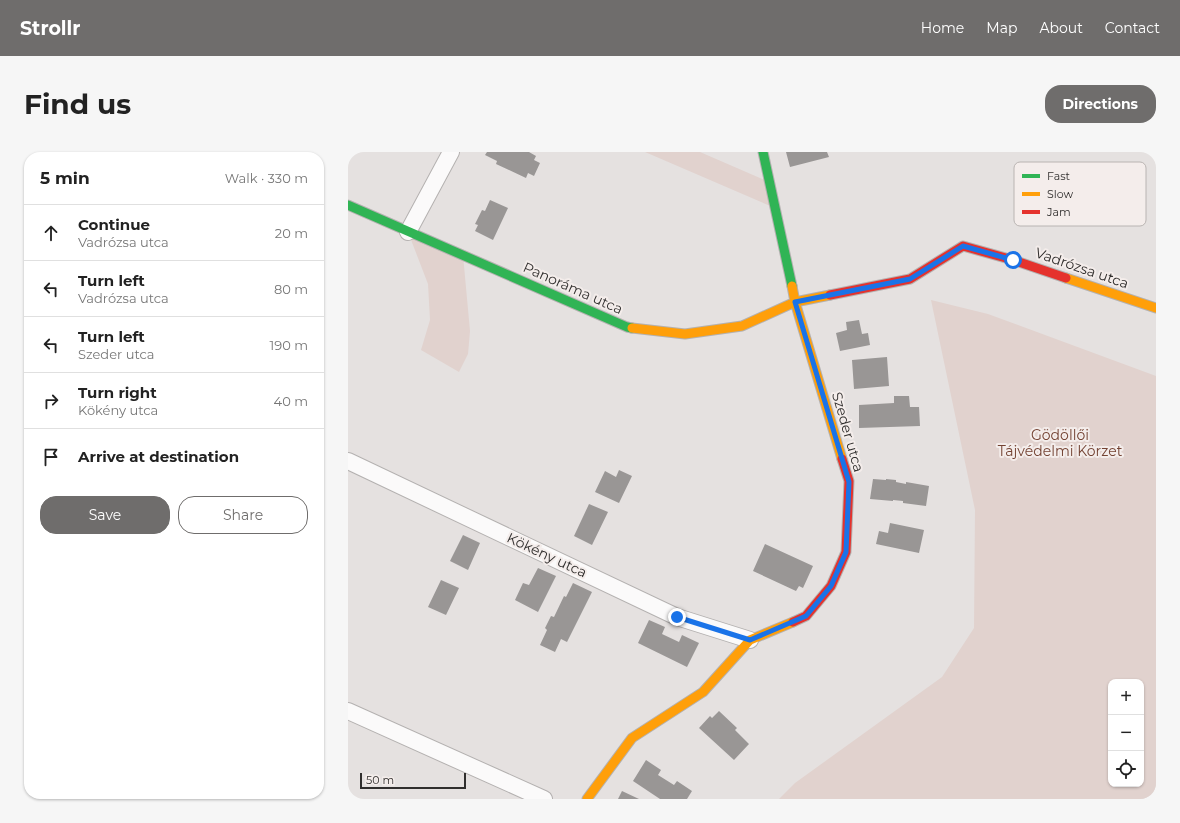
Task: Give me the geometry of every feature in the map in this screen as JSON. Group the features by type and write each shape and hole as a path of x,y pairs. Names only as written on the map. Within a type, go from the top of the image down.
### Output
{"street":[{"path":"408,232 451,152"},
{"name":"Szeder utca","path":"587,799 632,738 703,692 750,640 806,616 831,586 846,552 849,482 795,302 763,152"},
{"name":"Panoráma utca","path":"348,205 627,327 685,334 742,326 795,302"},
{"name":"Vadrózsa utca","path":"795,302 910,279 963,246 1013,260 1156,308"},
{"name":"Kökény utca","path":"348,461 677,617 750,640"},
{"path":"348,711 544,799"}],"green space":[{"path":"645,152 700,152 769,182 775,208"},
{"path":"408,232 463,255 470,331 468,354 459,372 421,350 430,320 428,284"},
{"name":"Gödöllői Tájvédelmi Körzet","path":"931,300 988,314 1156,376 1156,799 779,799 795,783 942,677 974,628 975,510"}],"building":[{"path":"487,152 529,152 536,156 534,160 540,163 534,176 528,173 526,178 496,164 497,161 485,155"},
{"path":"786,152 827,152 829,157 790,167"},
{"path":"490,200 508,208 493,240 475,231 478,225 475,224 482,210 485,211"},
{"path":"859,320 862,334 868,333 870,345 840,351 836,333 847,330 846,322"},
{"path":"887,357 889,386 854,389 852,360"},
{"path":"894,396 909,396 910,407 919,407 920,426 859,428 859,405 894,403"},
{"path":"619,470 632,476 619,503 595,492 605,471 616,477"},
{"path":"873,479 896,480 896,482 906,484 906,482 929,486 926,506 903,503 903,501 870,499"},
{"path":"589,504 608,512 592,545 574,536"},
{"path":"890,523 924,530 919,553 876,544 879,531 888,533"},
{"path":"463,535 480,543 468,570 450,561"},
{"path":"765,544 813,566 803,588 799,586 796,591 753,571"},
{"path":"538,568 556,576 538,612 515,600 523,583 529,585"},
{"path":"441,580 459,588 446,615 428,607"},
{"path":"573,583 592,592 567,642 561,639 555,652 540,645 547,630 545,628 551,616 554,617 564,596 566,597"},
{"path":"649,620 665,627 662,634 679,642 682,635 699,643 687,667 638,643"},
{"path":"719,711 737,728 735,730 749,744 734,760 699,728 710,716 712,718"},
{"path":"646,760 661,770 658,775 674,785 677,781 692,791 687,799 660,799 633,781"},
{"path":"622,791 639,799 618,799"}],"traffic: fast":[{"path":"763,152 792,286"},
{"path":"348,205 632,328"}],"traffic: slow":[{"path":"1066,278 1156,308"},
{"path":"792,286 795,302 842,459"},
{"path":"632,328 685,334 742,326 795,302 830,295"},
{"path":"587,799 632,738 703,692 750,640 793,622"}],"traffic: jam":[{"path":"830,295 910,279 963,246 1013,260 1066,278"},
{"path":"793,622 806,616 831,586 846,552 849,481 842,459"}],"route":[{"path":"677,617 750,640 806,616 831,586 846,552 849,482 795,302 910,279 963,246 1013,260"}]}
